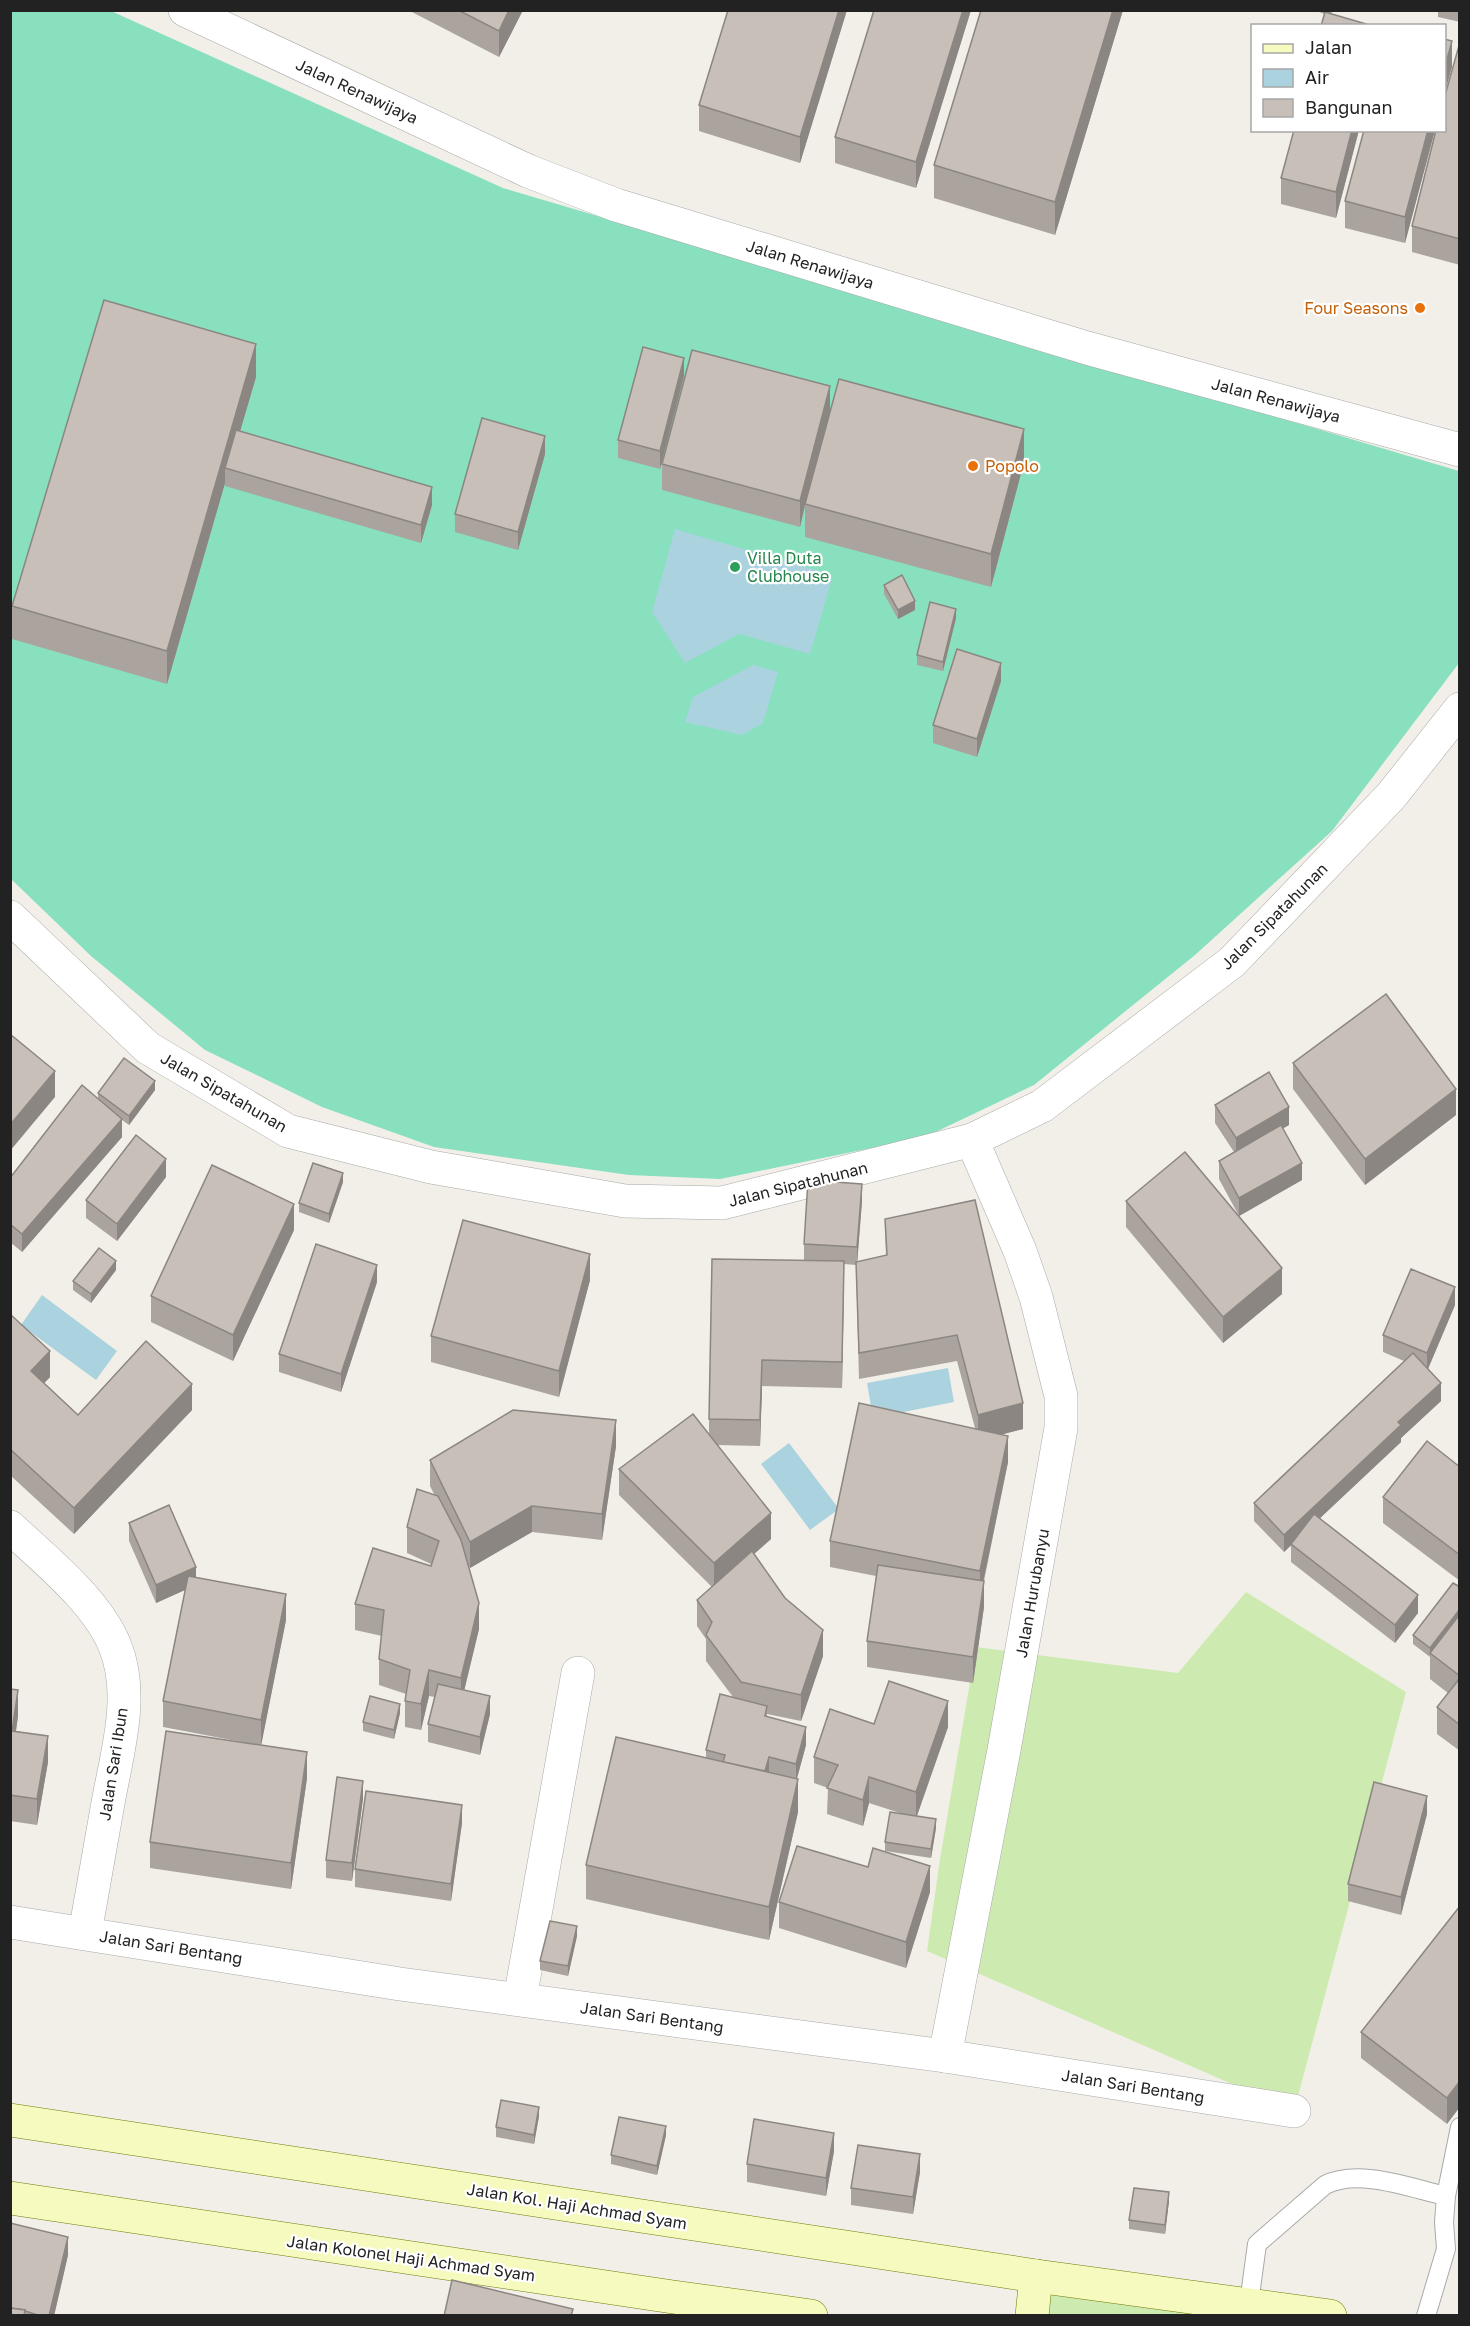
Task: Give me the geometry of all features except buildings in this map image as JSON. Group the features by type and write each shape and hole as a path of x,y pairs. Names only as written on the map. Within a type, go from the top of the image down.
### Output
{"main road":[{"name":"Jalan Kol. Haji Achmad Syam","path":"10,2120 1036,2276 1249,2303"},
{"name":"Jalan Kolonel Haji Achmad Syam","path":"10,2198 674,2306 811,2316"},
{"path":"1032,2316 1036,2276"},
{"path":"1249,2303 1330,2316"}],"street":[{"name":"Jalan Renawijaya","path":"185,10 528,171 616,205 1087,348 1460,450"},
{"name":"Jalan Sipatahunan","path":"10,917 148,1048 288,1131 431,1167 625,1201 722,1203 972,1140 1042,1106 1232,962 1391,796 1460,709"},
{"name":"Jalan Hurubanyu","path":"945,2056 1004,1750 1061,1428 1061,1396 1036,1298 1020,1251 972,1140"},
{"name":"Jalan Sari Ibun","path":"10,1527 74,1588 98,1618 115,1646 123,1682 122,1722 85,1933"},
{"path":"520,1999 578,1673"},
{"name":"Jalan Sari Bentang","path":"10,1922 400,1984 945,2056 1294,2111"}],"lane":[{"path":"1426,2316 1446,2249 1444,2222 1446,2196 1460,2127"},
{"path":"1249,2303 1257,2244 1325,2185 1337,2179 1362,2178 1446,2196"}],"green space":[{"name":"Villa Duta Clubhouse","path":"10,11 111,11 503,188 1459,471 1459,663 1332,831 1195,955 1034,1085 925,1137 720,1179 629,1175 434,1147 322,1107 205,1050 91,956 11,879"},
{"path":"1246,1592 1406,1692 1294,2111 927,1951 940,1859 976,1647 1178,1673"},
{"path":"1036,2276 1305,2316 1032,2316"}],"water":[{"path":"675,529 833,575 810,654 739,634 685,663 652,612"},
{"path":"753,665 778,672 763,723 742,735 685,722 693,697"},
{"path":"42,1295 117,1351 96,1380 21,1325"},
{"path":"948,1368 954,1402 873,1418 867,1383"},
{"path":"789,1443 839,1509 810,1530 761,1464"}],"place":[{"name":"Four Seasons","path":"1420,308"},
{"name":"Popolo","path":"973,466"},
{"name":"Villa Duta Clubhouse","path":"735,567"}]}
